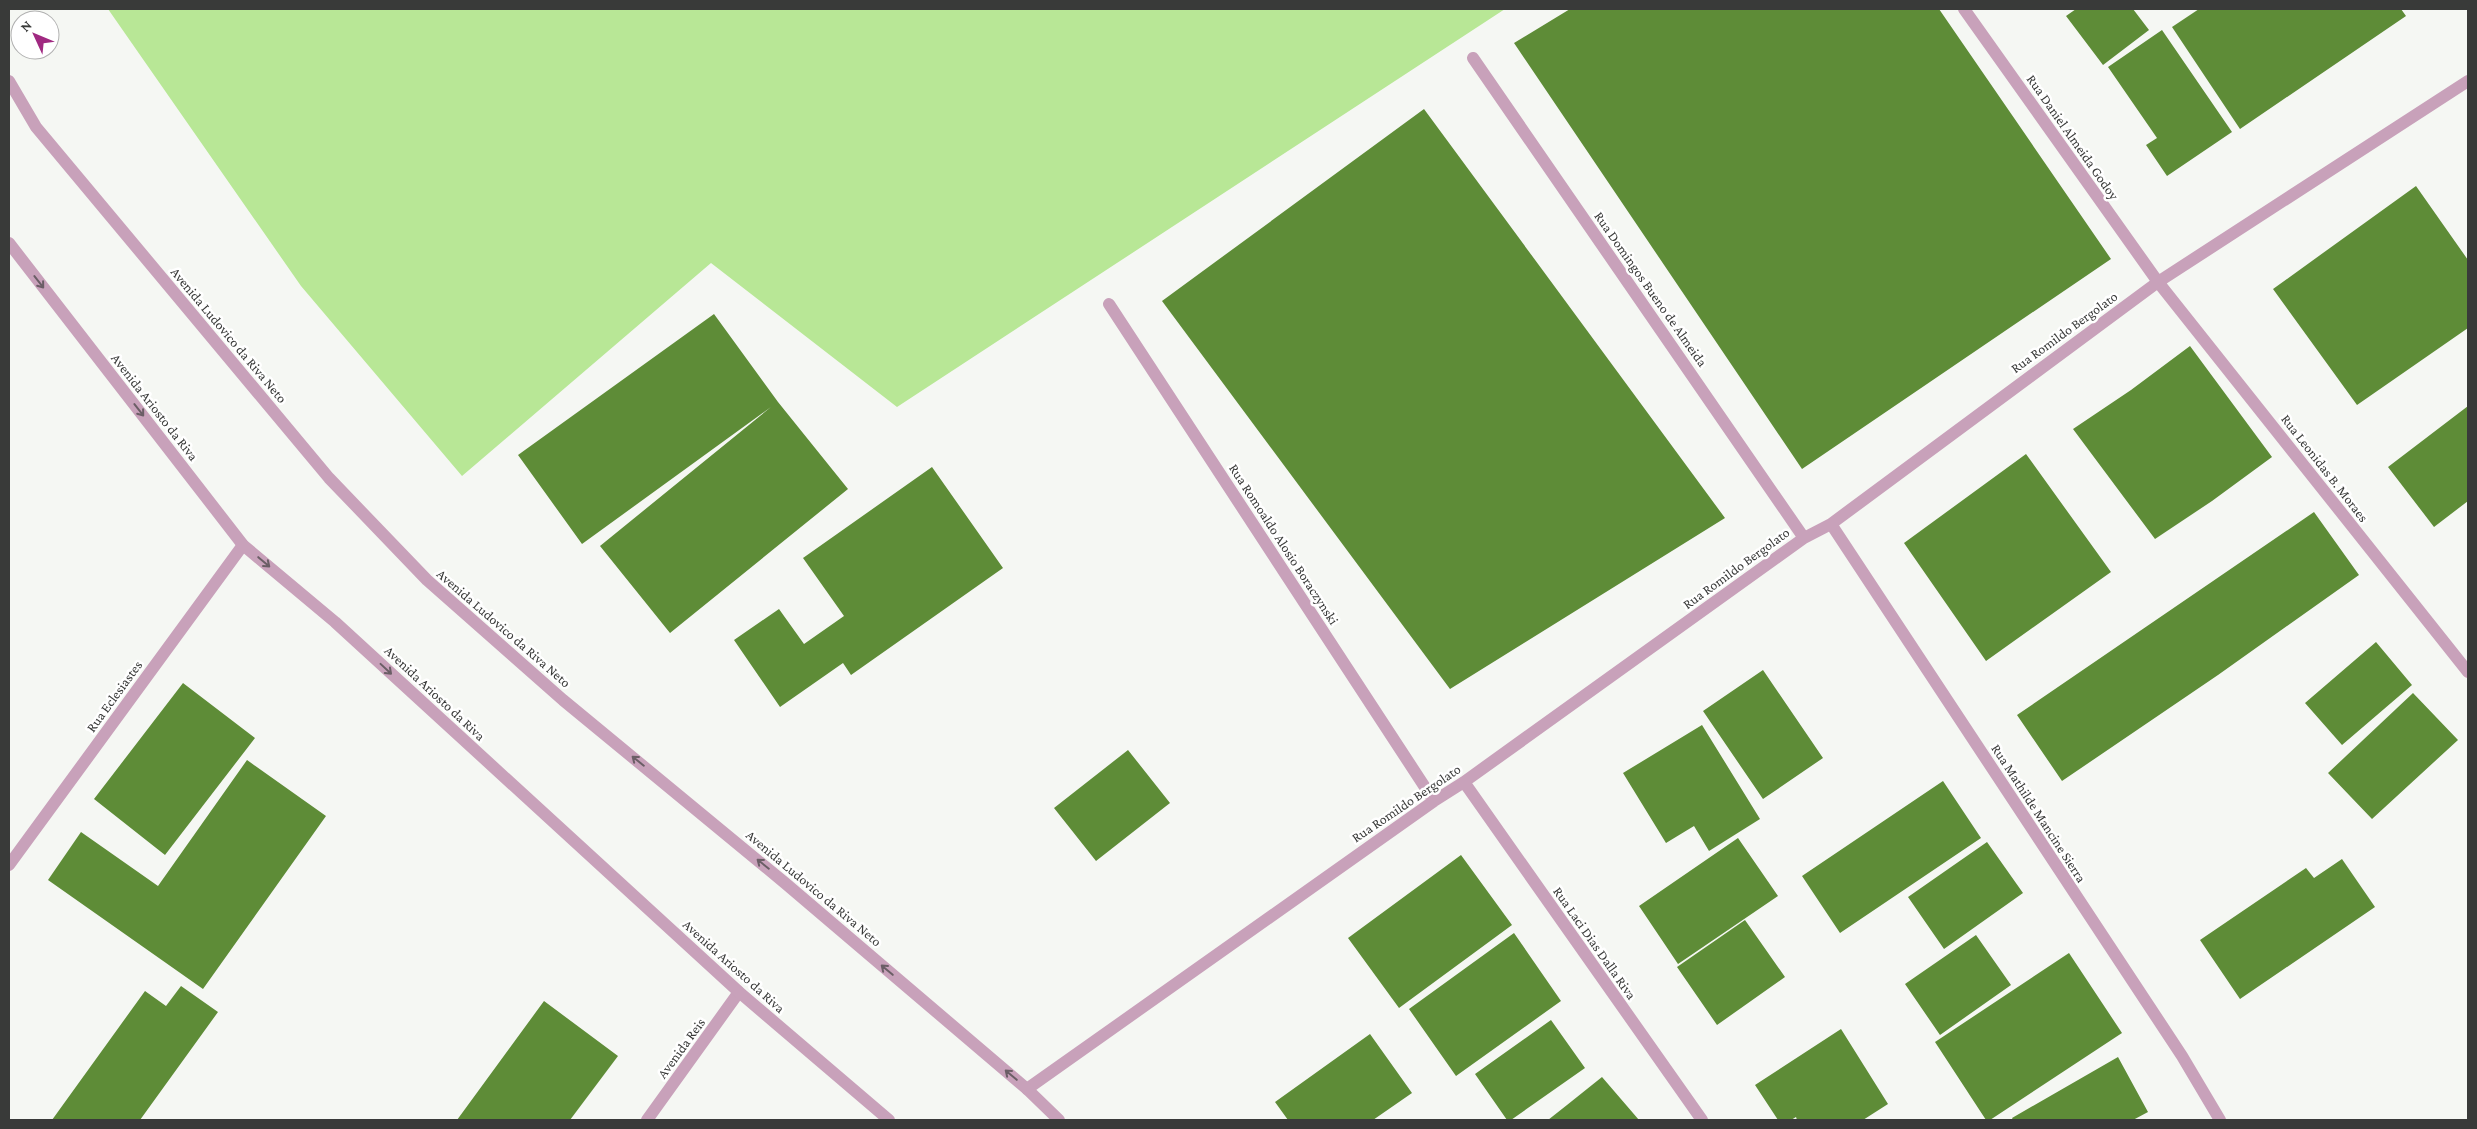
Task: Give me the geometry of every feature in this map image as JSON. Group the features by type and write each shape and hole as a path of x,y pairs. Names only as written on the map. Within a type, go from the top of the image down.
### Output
{"street":[{"name":"Rua Daniel Almeida Godoy","path":"1964,9 2158,282"},
{"name":"Rua Domingos Bueno de Almeida","path":"1473,58 1804,538"},
{"name":"Avenida Ludovico da Riva Neto","path":"9,81 36,127 329,478 426,580 563,700 785,883 1027,1089 1059,1120"},
{"name":"Rua Romildo Bergolato","path":"1027,1089 1434,801 1464,782 1804,538 1830,524 2158,282 2468,81"},
{"name":"Avenida Ariosto da Riva","path":"9,243 243,545 335,622 739,992 889,1120"},
{"name":"Rua Leonidas B. Moraes","path":"2158,282 2468,672"},
{"name":"Rua Romoaldo Alosio Boraczynski","path":"1109,304 1434,801"},
{"name":"Rua Mathilde Mancine Sierra","path":"1830,524 2182,1056 2220,1120"},
{"name":"Rua Eclesiastes","path":"9,865 243,545"},
{"name":"Rua Laci Dias Dalla Riva","path":"1464,782 1702,1120"},
{"name":"Avenida Reis","path":"647,1120 739,992"}],"green space":[{"path":"108,9 1505,9 897,407 711,263 462,476 301,286"}],"building":[{"path":"1570,9 1939,9 2111,259 1802,469 1514,43"},
{"path":"2076,9 2133,9 2149,30 2103,65 2066,16"},
{"path":"2199,9 2401,9 2406,16 2240,129 2172,27"},
{"path":"2162,30 2232,132 2167,176 2146,145 2157,138 2108,67"},
{"path":"1424,109 1725,518 1450,689 1162,301"},
{"path":"2416,186 2468,260 2468,328 2357,405 2273,289"},
{"path":"714,314 778,402 848,489 670,633 600,546 771,407 582,544 518,455"},
{"path":"2190,346 2272,457 2212,501 2155,539 2073,429 2131,390"},
{"path":"2468,406 2468,501 2434,527 2388,467"},
{"path":"2026,454 2111,572 1986,661 1904,543"},
{"path":"932,467 1003,568 851,675 843,663 780,707 734,640 779,609 804,644 844,616 803,558"},
{"path":"2314,512 2359,575 2218,675 2062,781 2017,715"},
{"path":"2376,642 2412,685 2342,745 2305,703"},
{"path":"1763,670 1823,758 1763,799 1703,711"},
{"path":"183,683 255,738 165,855 94,799"},
{"path":"2413,693 2458,740 2372,819 2328,773"},
{"path":"1702,725 1760,819 1709,851 1694,826 1666,843 1623,773"},
{"path":"1128,750 1170,803 1096,861 1054,808"},
{"path":"247,760 326,816 203,989 48,880 81,832 158,886"},
{"path":"1943,781 1981,838 1840,933 1802,876"},
{"path":"1738,838 1778,896 1678,964 1639,906"},
{"path":"1987,842 2023,893 1944,949 1908,897"},
{"path":"1461,855 1512,925 1399,1008 1348,938"},
{"path":"2342,859 2375,907 2240,999 2200,940 2306,868 2314,878"},
{"path":"1745,920 1785,977 1717,1025 1677,967"},
{"path":"1514,933 1561,1001 1456,1076 1409,1009"},
{"path":"1976,935 2011,985 1940,1035 1905,984"},
{"path":"2069,953 2122,1033 1990,1120 1986,1120 1935,1042"},
{"path":"181,986 218,1012 140,1120 52,1120 145,991 166,1006"},
{"path":"544,1001 618,1056 570,1120 457,1120"},
{"path":"1551,1020 1585,1068 1511,1120 1507,1120 1475,1074"},
{"path":"1841,1029 1888,1104 1863,1120 1797,1120 1796,1117 1791,1120 1778,1120 1755,1085"},
{"path":"1370,1034 1412,1093 1373,1120 1288,1120 1275,1102"},
{"path":"2118,1057 2148,1112 2133,1120 2013,1120 2012,1118"},
{"path":"1602,1077 1639,1120 1548,1120 1567,1105"}]}
